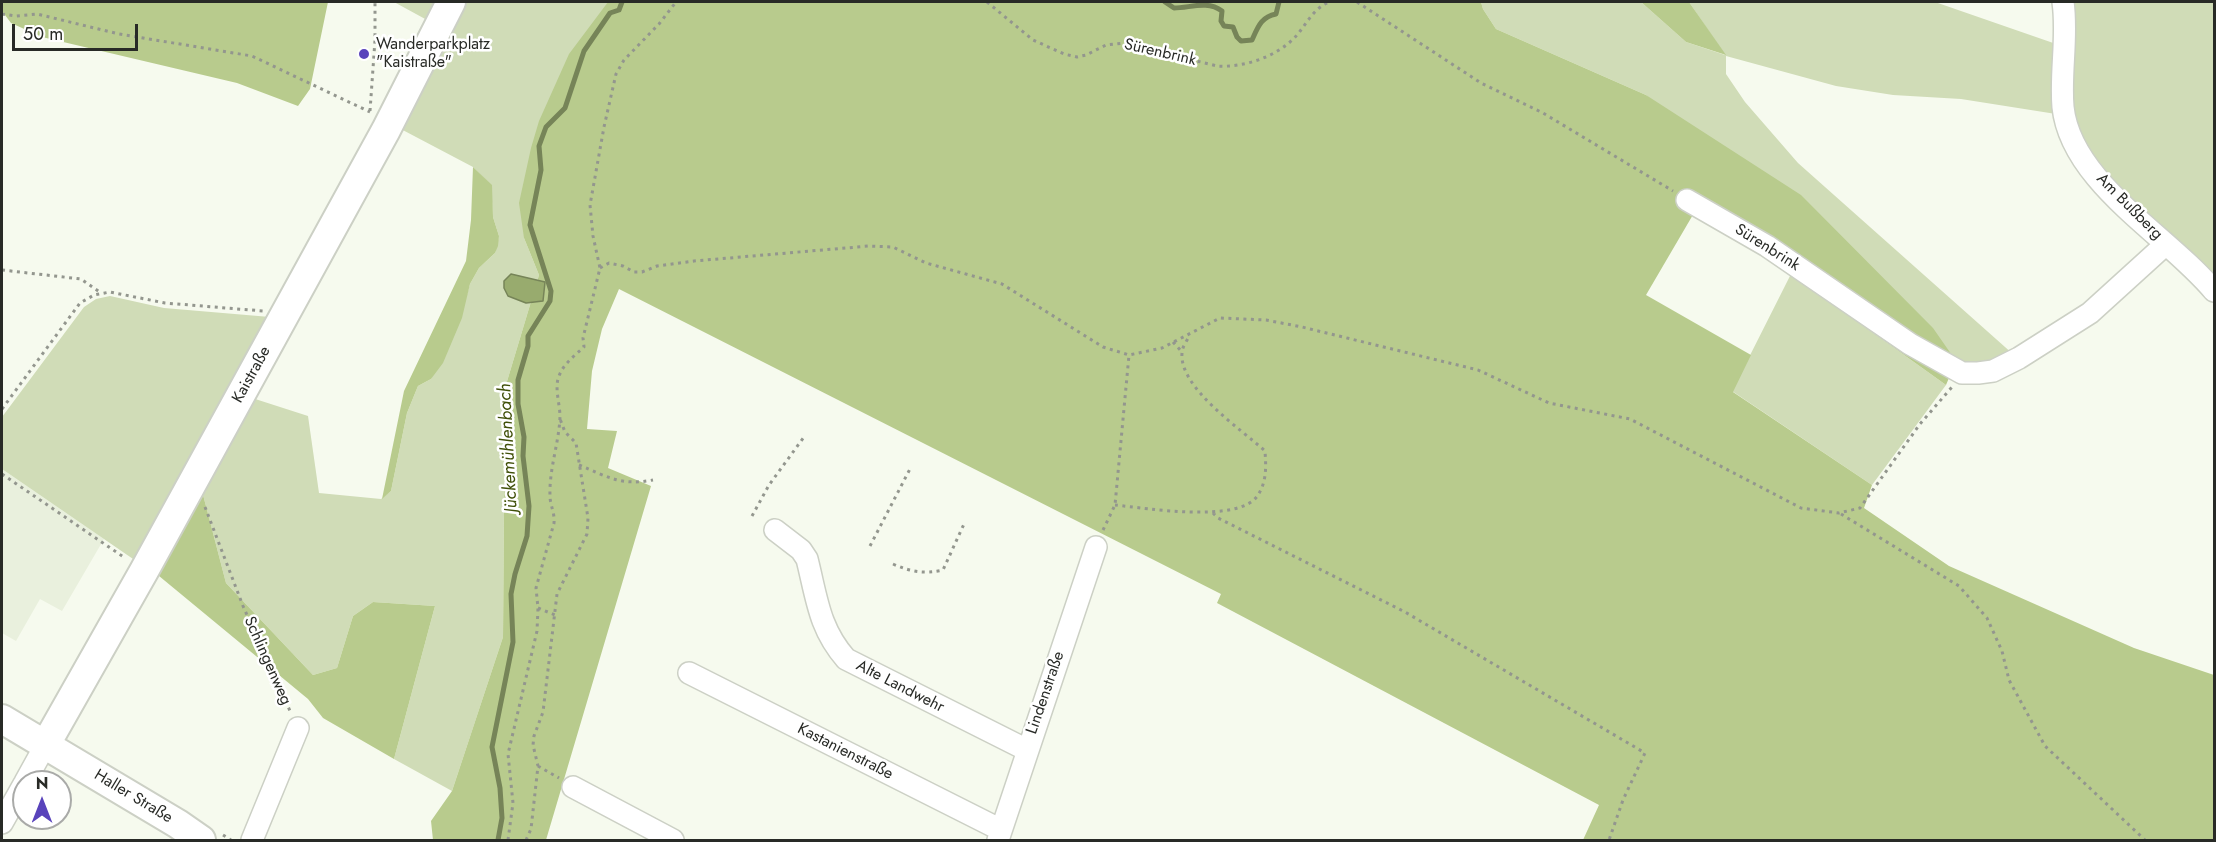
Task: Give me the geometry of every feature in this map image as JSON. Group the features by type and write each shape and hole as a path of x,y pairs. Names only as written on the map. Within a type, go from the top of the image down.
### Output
{"street":[{"name":"Kaistraße","path":"46,744 144,571 386,130 451,2"},
{"name":"Am Bußberg","path":"2063,2 2063,107 2069,132 2080,155 2104,186 2186,260 2214,291"},
{"name":"Sürenbrink","path":"1687,200 1767,246 1910,344 1962,373"},
{"path":"1962,373 1978,374 1993,371 2019,358 2090,313 2166,244"},
{"name":"Alte Landwehr","path":"775,530 801,550 807,560 824,627 832,643 846,659 1027,750"},
{"name":"Lindenstraße","path":"1000,835 1096,547"},
{"name":"Kastanienstraße","path":"689,673 1000,835"},
{"name":"Haller Straße","path":"2,719 201,840"},
{"path":"252,840 298,728"},
{"path":"32,770 46,744"},
{"path":"573,786 673,840"},
{"path":"2,824 12,806"}],"path":[{"path":"2,14 16,16 37,14 120,34 252,56 370,112 375,2"},
{"path":"508,840 513,803 508,754 537,631 536,588 554,523 549,497 553,454 558,440 560,417 557,381 564,365 584,347 583,338 600,268 593,236 590,205 604,128 616,74 624,60 659,24 676,2"},
{"name":"Sürenbrink","path":"987,2 1033,40 1064,54 1077,57 1106,45 1124,43 1229,67 1266,57 1283,47 1295,37 1317,9 1329,2"},
{"path":"1357,2 1480,83 1543,113 1687,200"},
{"path":"600,268 609,263 623,266 634,272 642,272 657,266 694,261 869,246 893,247 926,263 1002,284 1104,347 1130,355 1162,348 1220,318 1266,320 1478,370 1549,403 1630,419 1801,508 1839,513 1860,508 1920,424 1962,373"},
{"path":"2,270 81,279 101,293"},
{"path":"2,409 80,303 94,295 110,292 165,303 246,311 279,311 285,314"},
{"path":"1115,505 1213,513 1250,504 1258,497 1266,480 1265,451 1197,389 1183,368 1181,351 1190,334"},
{"path":"1173,342 1181,351"},
{"path":"1096,547 1115,505 1130,355"},
{"path":"526,840 531,829 538,766 533,745 534,736 543,712 557,594 587,534 588,518 576,443 565,432 560,417"},
{"path":"752,516 769,485 804,437"},
{"path":"579,465 612,479 635,483 653,480"},
{"path":"870,546 911,467"},
{"path":"2,474 144,571"},
{"name":"Schlingenweg","path":"194,480 243,606 298,728"},
{"path":"1213,513 1218,518 1405,612 1645,753 1623,800 1609,840"},
{"path":"1839,513 1959,586 1987,618 2002,651 2009,680 2045,746 2145,840"},
{"path":"893,564 910,572 928,573 943,570 964,524"},
{"path":"538,608 555,615"},
{"path":"538,766 573,786"}],"shaded area":[{"path":"2,2 328,2 310,89 298,106 237,83 42,37 11,23 2,11"},
{"path":"394,2 435,2 427,20"},
{"path":"462,2 608,2 524,238 539,275 505,388 503,637 452,791 394,759 435,606 373,602 353,616 337,668 313,675 226,583 201,487 249,397 308,416 319,493 381,499 391,491 407,413 418,386 431,379 470,284 479,268 495,253 499,236 493,217 491,185 473,167 397,127"},
{"path":"608,2 1481,2 1496,29 1646,95 1801,195 1933,328 1956,361 1946,385 1791,274 1694,213 1646,295 1751,355 1733,392 1872,485 1864,508 1949,566 2134,648 2214,675 2214,840 1583,840 1599,805 1217,603 1221,594 619,289 602,329 592,371 587,429 617,431 608,468 651,486 546,840 433,840 431,821 452,791 503,637 505,388 539,275 524,238 519,203 539,121 569,54"},
{"path":"1481,2 1641,2 1686,42 1725,55 1689,2 1935,2 2059,45 2056,114 1961,99 1893,95 1836,86 1726,56 1726,74 1745,102 1798,163 2014,355 1970,368 1956,361 1646,95 1496,29"},
{"path":"1641,2 1689,2 1726,55 1686,42"},
{"path":"2069,2 2214,2 2214,282 2109,183 2074,131"},
{"path":"473,167 492,185 493,217 499,236 498,246 495,253 479,268 470,284 462,318 443,363 431,379 418,386 407,413 391,491 382,499 404,391 466,261 471,220"},
{"path":"511,274 545,282 543,301 526,303 508,296 504,288 504,281"},
{"path":"1791,274 1946,385 1872,485 1732,391"},
{"path":"110,296 164,308 270,317 136,561 2,469 2,417 84,307 96,299"},
{"path":"2,469 104,539 62,611 40,599 16,641 2,633"},
{"path":"201,487 226,583 313,675 337,668 353,616 373,602 435,606 394,759 323,718 308,699 153,571"}],"waterway":[{"name":"Jückemühlenbach","path":"498,840 502,818 500,788 492,747 513,642 511,594 527,536 529,506 523,456 524,437 518,404 518,380 528,346 528,336 550,301 551,291 530,225 541,170 539,146 546,127 565,108 584,51 610,13 619,10 622,2"},
{"name":"Jückemühlenbach","path":"1165,2 1174,8 1204,5 1222,11 1221,21 1224,26 1233,27 1241,41 1252,40 1263,20 1276,14 1279,2"}],"place":[{"name":"Wanderparkplatz \"Kaistraße\"","path":"364,54"}]}
